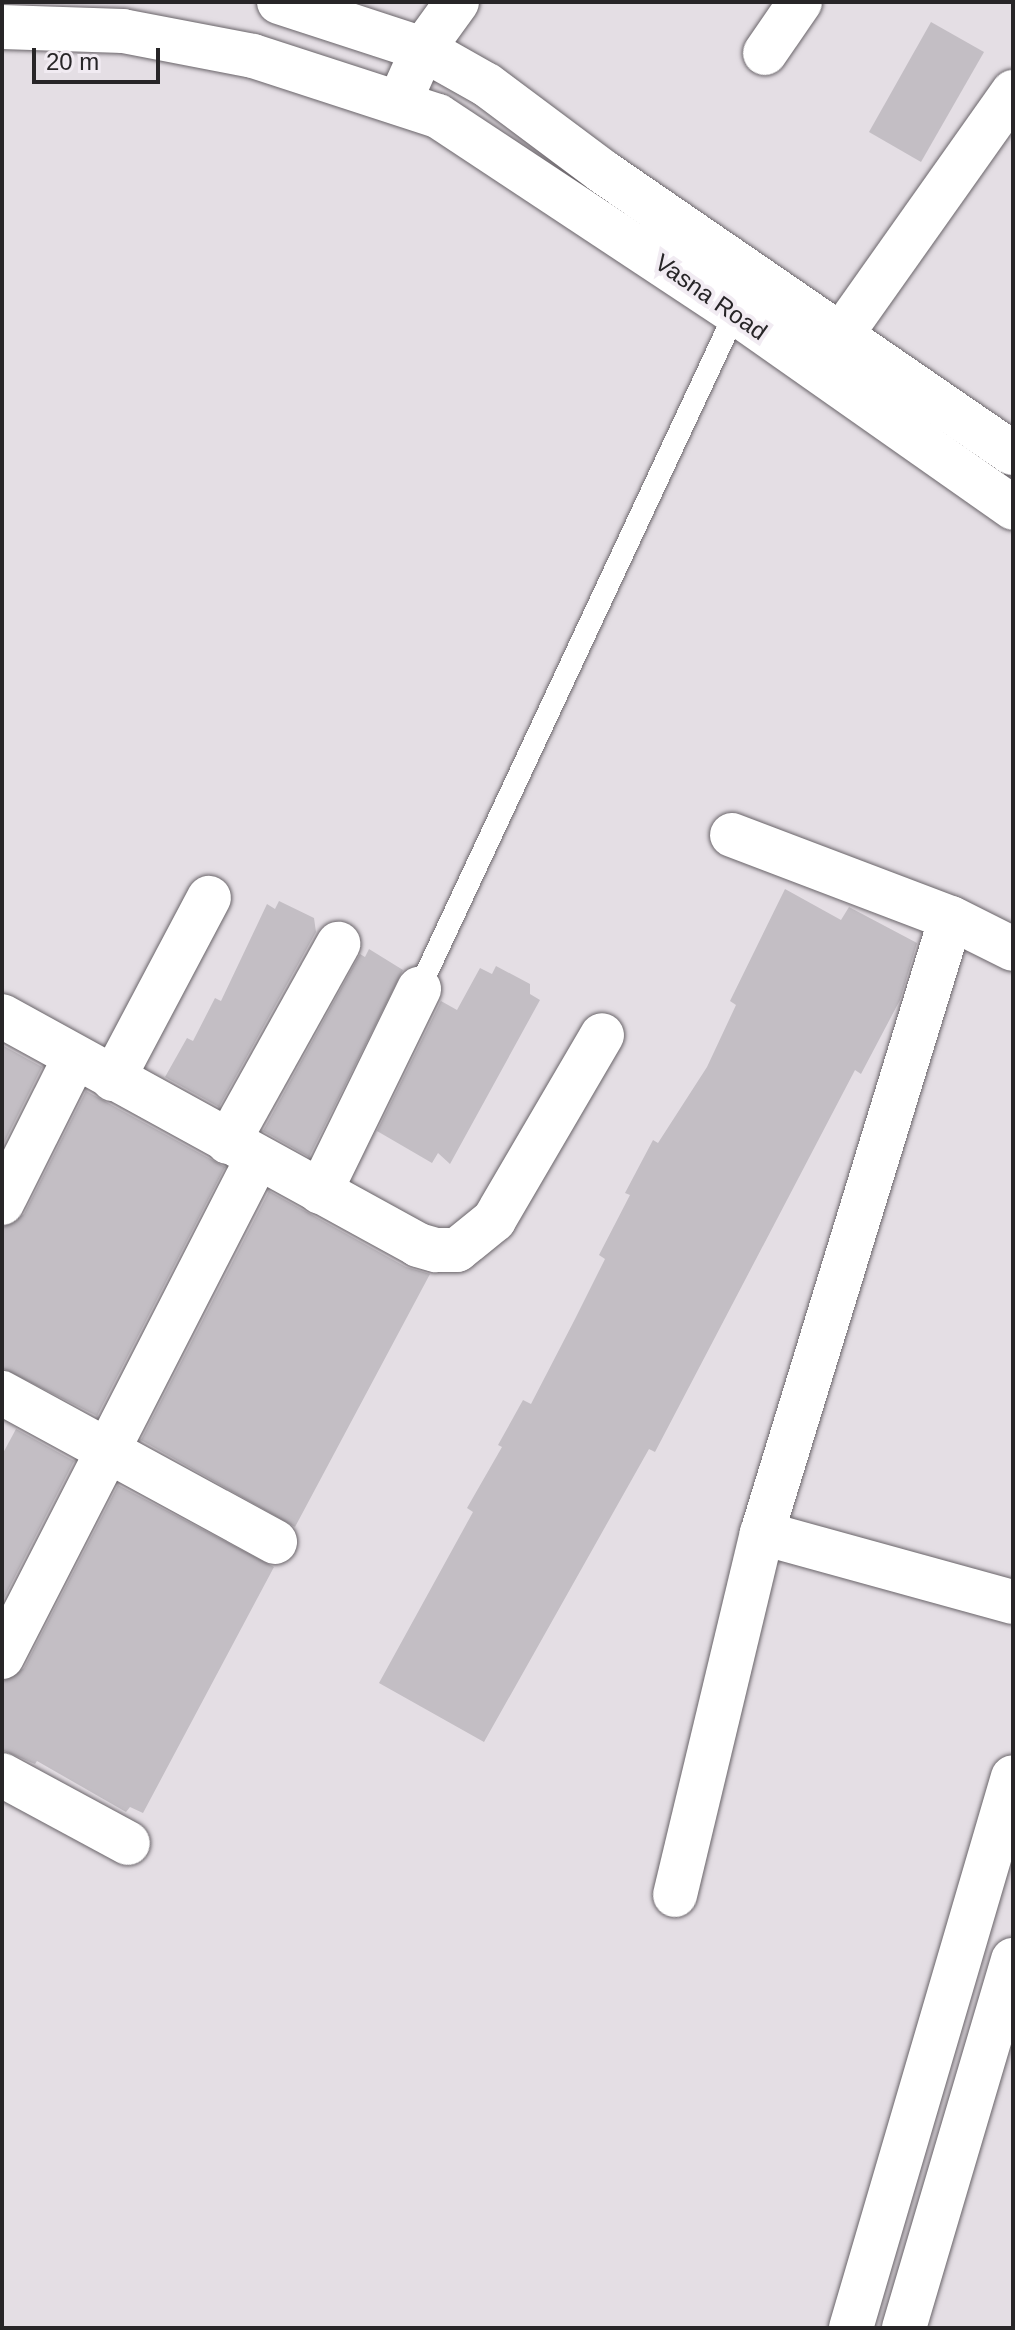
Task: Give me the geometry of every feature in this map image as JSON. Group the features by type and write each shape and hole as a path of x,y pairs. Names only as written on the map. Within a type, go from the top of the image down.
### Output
{"street":[{"name":"Vasna Road","path":"279,2 423,49 487,85 1013,508"},
{"path":"399,103 423,49 457,2"},
{"path":"765,53 800,2"},
{"name":"Vasna Road","path":"2,27 123,31 253,56 438,116 745,294 841,335 1013,453"},
{"path":"841,335 1013,92"},
{"path":"732,835 951,918 1013,949"},
{"path":"113,1079 209,898"},
{"path":"675,1895 762,1533 951,918"},
{"path":"2,1657 107,1453 338,944"},
{"path":"320,1192 419,989"},
{"path":"2,1016 242,1151 418,1245 457,1250 494,1220 602,1035"},
{"path":"2,1203 75,1057"},
{"path":"2,1393 275,1542"},
{"path":"762,1533 1013,1602"},
{"path":"2,1775 128,1843"},
{"path":"851,2328 1013,1777"},
{"path":"904,2328 1013,1960"}],"lane":[{"path":"419,989 745,294"}],"building":[{"path":"931,22 984,52 921,162 869,132"},
{"path":"785,889 841,920 849,907 917,943 900,1000 861,1074 855,1070 655,1452 649,1449 484,1742 379,1683 473,1512 467,1508 502,1447 498,1445 523,1400 531,1404 575,1319 605,1259 599,1255 630,1195 625,1193 653,1140 658,1143 707,1067 736,1005 730,1001"},
{"path":"279,901 314,918 316,932 219,1107 165,1077 187,1038 193,1041 215,998 221,1001 267,904 275,909"},
{"path":"369,949 403,970 309,1157 263,1131 360,954 365,957"},
{"path":"496,966 530,984 530,994 540,1000 450,1164 438,1153 432,1163 377,1131 441,1001 457,1010 480,968 492,974"},
{"path":"2,1045 42,1067 2,1147"},
{"path":"86,1091 225,1167 97,1416 2,1368 2,1228 24,1214"},
{"path":"269,1191 406,1267 430,1274 295,1527 141,1440"},
{"path":"16,1429 74,1461 2,1602 2,1455"},
{"path":"118,1485 274,1567 143,1813 130,1807 126,1812 37,1761 35,1764 2,1750 2,1682 24,1668"}]}
